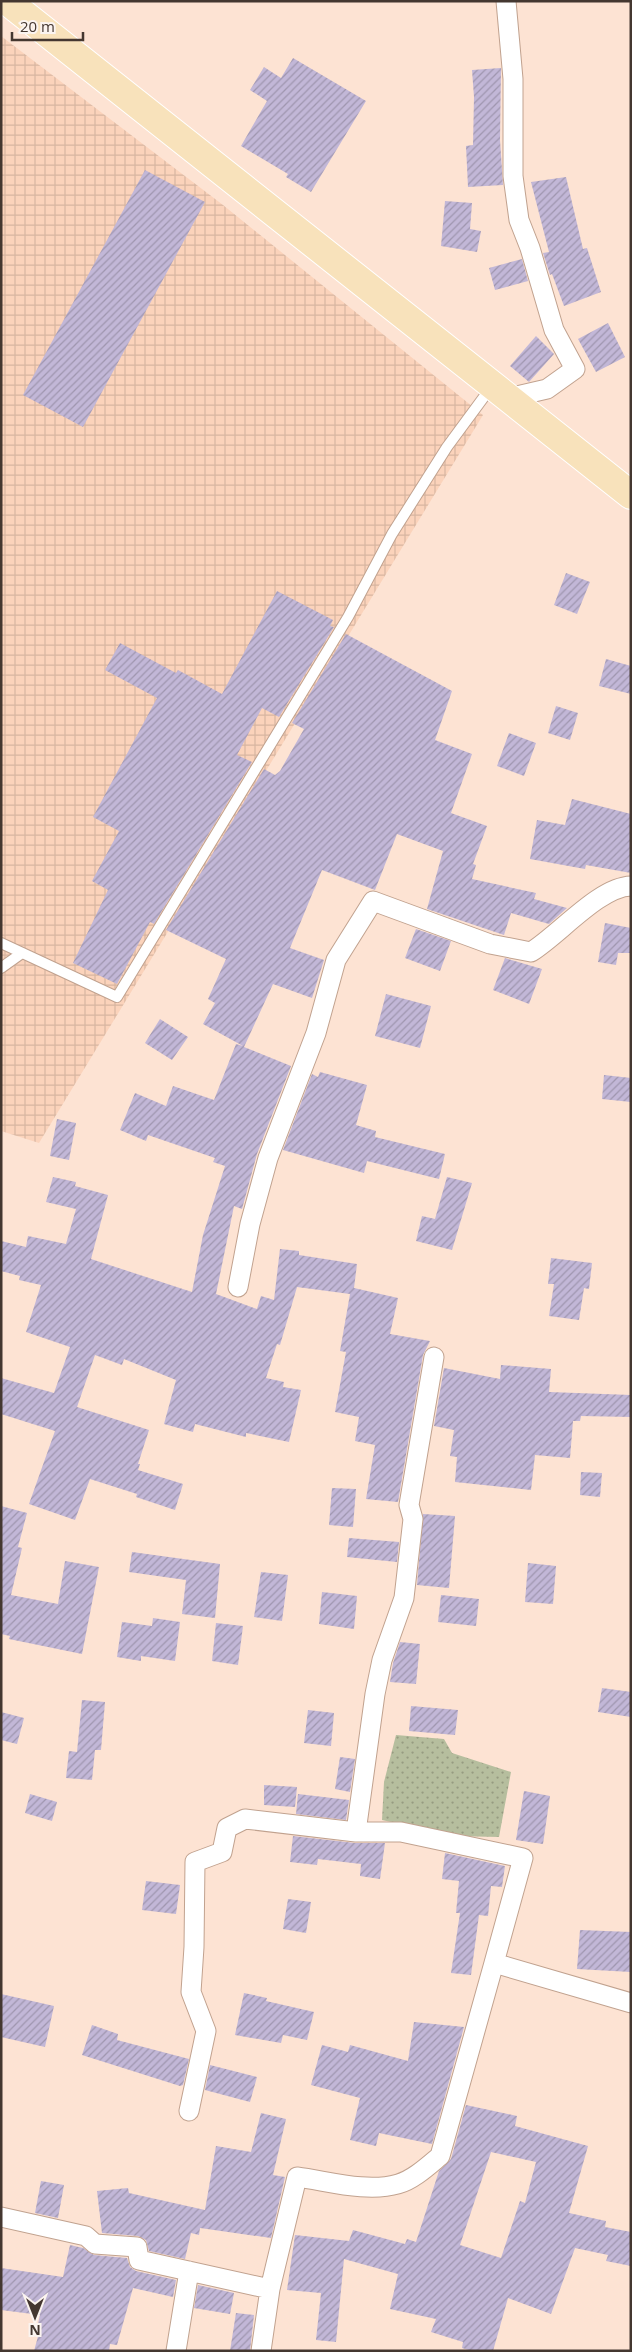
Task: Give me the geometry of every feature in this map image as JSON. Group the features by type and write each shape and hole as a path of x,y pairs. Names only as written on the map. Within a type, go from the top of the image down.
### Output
{"main road":[{"path":"7,1 631,495"}],"street":[{"path":"500,391 547,389 575,369 554,330 530,248 519,220 513,176 513,79 506,1"},
{"path":"238,1286 250,1224 268,1158 316,1033 336,960 373,901 490,944 532,952 548,941 572,918 618,886 631,886"},
{"path":"356,1832 375,1694 382,1660 404,1598 413,1518 409,1505 434,1356"},
{"path":"189,2111 206,2031 191,1992 194,1947 195,1862 222,1852 227,1828 245,1819 356,1832 401,1832 523,1858 440,2156 399,2184 374,2187 296,2177 270,2289 261,2351"},
{"path":"494,1963 631,2003"},
{"path":"1,2217 86,2236 95,2244 137,2247 139,2260 270,2289"},
{"path":"176,2351 189,2271"}],"lane":[{"path":"1,943 117,997 348,617 392,534 447,447 500,391"},
{"path":"1,968 22,953"}],"shaded area":[{"path":"1,36 223,205 483,415 39,1143 1,1131"}],"green space":[{"path":"396,1735 444,1739 452,1753 511,1772 499,1837 452,1836 382,1820 384,1782"}],"building":[{"path":"293,58 366,101 311,192 286,177 288,174 241,146 267,101 250,90 264,67 281,78"},
{"path":"501,68 500,140 503,185 468,187 466,146 473,145 474,97 472,70"},
{"path":"145,170 205,202 83,427 23,395"},
{"path":"566,177 583,249 587,248 601,292 564,306 552,274 550,275 543,253 549,252 531,182"},
{"path":"445,201 472,203 470,229 481,231 477,252 441,246"},
{"path":"522,259 528,281 495,290 489,268"},
{"path":"608,323 625,357 596,372 578,339"},
{"path":"536,336 554,354 529,382 510,366"},
{"path":"566,573 590,582 577,614 554,605"},
{"path":"277,591 333,620 330,626 334,627 279,717 262,708 237,755 252,762 154,924 150,922 117,984 73,963 108,890 92,881 119,831 93,817 157,698 105,670 120,643 176,673 178,670 222,694"},
{"path":"346,634 452,691 435,740 472,754 451,813 487,826 473,864 476,865 472,879 536,893 534,899 567,908 549,924 511,913 504,935 427,909 443,851 397,834 375,890 322,870 290,948 324,960 312,998 273,984 244,1047 291,1066 257,1154 242,1209 234,1206 216,1294 257,1309 261,1296 274,1300 280,1249 299,1251 299,1255 357,1264 354,1288 398,1298 390,1334 430,1341 423,1355 398,1502 366,1499 375,1445 355,1441 359,1417 335,1412 346,1352 340,1351 350,1294 297,1287 280,1345 277,1344 266,1378 284,1382 283,1387 301,1390 289,1442 246,1433 246,1437 195,1424 193,1432 164,1424 176,1380 124,1359 122,1365 95,1355 77,1407 149,1430 138,1464 140,1464 138,1470 183,1484 175,1510 136,1497 137,1494 90,1479 75,1520 29,1504 55,1431 1,1414 1,1378 54,1393 70,1347 26,1332 41,1285 19,1280 20,1276 1,1271 1,1241 26,1247 28,1236 66,1244 76,1209 46,1202 53,1177 76,1182 75,1186 108,1195 91,1259 192,1292 203,1235 225,1166 213,1162 215,1158 148,1135 146,1141 120,1130 135,1093 166,1106 173,1086 214,1100 236,1044 243,1046 203,1024 215,1003 208,999 226,959 166,930 264,769 275,775 280,771 304,729 292,723"},
{"path":"606,659 631,666 631,694 599,686"},
{"path":"556,706 578,713 570,740 548,733"},
{"path":"509,733 536,743 524,776 497,766"},
{"path":"572,799 631,814 631,873 586,865 585,869 530,859 537,820 565,825"},
{"path":"605,923 631,928 631,953 618,953 616,965 598,962"},
{"path":"416,929 451,941 440,971 405,958"},
{"path":"505,958 542,969 529,1004 493,990"},
{"path":"386,994 431,1006 420,1048 375,1036"},
{"path":"160,1019 188,1037 172,1060 145,1043"},
{"path":"320,1072 367,1085 356,1125 376,1131 375,1137 445,1154 439,1179 367,1161 364,1173 283,1150 312,1074 318,1077"},
{"path":"604,1075 631,1078 631,1102 602,1099"},
{"path":"57,1119 76,1123 69,1160 50,1156"},
{"path":"447,1177 472,1183 452,1250 416,1241 422,1216 435,1219"},
{"path":"551,1258 592,1263 589,1289 584,1288 579,1320 549,1316 554,1284 548,1284"},
{"path":"501,1365 551,1369 549,1392 631,1395 631,1417 581,1416 580,1421 573,1421 570,1458 535,1455 531,1490 455,1482 457,1457 450,1456 454,1430 434,1426 444,1368 500,1379"},
{"path":"581,1472 602,1473 600,1497 580,1495"},
{"path":"332,1488 356,1489 353,1527 329,1525"},
{"path":"1,1506 27,1513 18,1547 22,1548 11,1595 58,1604 65,1561 99,1567 82,1654 9,1639 10,1636 1,1634"},
{"path":"423,1514 455,1516 449,1588 417,1585"},
{"path":"349,1538 399,1542 397,1562 347,1557"},
{"path":"132,1552 220,1564 215,1618 182,1614 186,1580 129,1572"},
{"path":"528,1563 556,1566 553,1604 525,1602"},
{"path":"261,1572 288,1575 282,1621 254,1617"},
{"path":"322,1592 357,1596 354,1629 319,1624"},
{"path":"441,1595 479,1599 476,1626 438,1622"},
{"path":"153,1618 180,1622 175,1661 141,1656 141,1661 117,1657 122,1622 152,1626"},
{"path":"216,1623 243,1626 238,1665 212,1661"},
{"path":"400,1642 420,1644 416,1684 390,1682 393,1663"},
{"path":"602,1688 631,1692 631,1717 598,1712"},
{"path":"82,1700 105,1702 101,1750 95,1750 92,1780 66,1778 69,1751 77,1752"},
{"path":"411,1706 458,1710 455,1735 409,1731"},
{"path":"308,1710 334,1713 331,1746 304,1743"},
{"path":"1,1712 24,1718 17,1744 1,1740"},
{"path":"340,1757 355,1759 350,1792 335,1789"},
{"path":"264,1785 297,1787 295,1807 264,1805"},
{"path":"524,1791 550,1796 543,1844 516,1840"},
{"path":"30,1794 57,1802 52,1821 25,1813"},
{"path":"298,1794 349,1800 346,1820 296,1814"},
{"path":"293,1836 355,1843 385,1843 380,1879 360,1876 361,1864 318,1859 317,1865 290,1862"},
{"path":"445,1853 505,1866 502,1887 491,1886 488,1916 479,1915 471,1975 451,1973 460,1913 456,1913 459,1881 442,1879"},
{"path":"146,1881 180,1885 176,1914 142,1910"},
{"path":"288,1899 311,1902 306,1933 283,1929"},
{"path":"580,1930 631,1932 631,1972 577,1969"},
{"path":"244,1993 267,1998 266,2001 314,2012 307,2040 283,2035 281,2043 235,2035"},
{"path":"1,1994 54,2006 45,2047 1,2037"},
{"path":"414,2022 464,2027 432,2144 379,2133 376,2146 350,2140 360,2098 311,2085 322,2045 348,2052 350,2045 408,2061"},
{"path":"92,2025 118,2034 117,2040 189,2059 183,2085 180,2086 82,2055"},
{"path":"210,2065 257,2077 250,2102 205,2090"},
{"path":"466,2105 517,2116 515,2126 588,2146 569,2213 606,2221 605,2227 631,2232 631,2266 606,2261 608,2255 575,2248 551,2314 508,2298 493,2351 472,2351 462,2348 463,2342 431,2332 436,2319 390,2309 398,2274 344,2259 336,2342 316,2340 321,2293 287,2290 295,2235 349,2241 353,2230 405,2244 407,2239 416,2242 439,2171 451,2159","holes":["491,2152 536,2162 525,2203 520,2201 501,2258 460,2245"]},
{"path":"261,2113 286,2119 273,2175 285,2177 271,2238 200,2228 199,2235 191,2233 185,2259 149,2251 146,2240 138,2236 102,2233 97,2191 128,2188 129,2193 205,2210 216,2146 251,2152"},
{"path":"41,2181 64,2185 58,2218 35,2213"},
{"path":"70,2245 83,2248 94,2255 127,2258 130,2267 136,2271 176,2280 173,2297 133,2288 117,2345 110,2344 109,2351 34,2351 40,2329 37,2328 40,2315 1,2310 1,2268 63,2277"},
{"path":"198,2285 234,2293 230,2314 194,2308"},
{"path":"236,2313 254,2315 250,2351 230,2351"}]}
